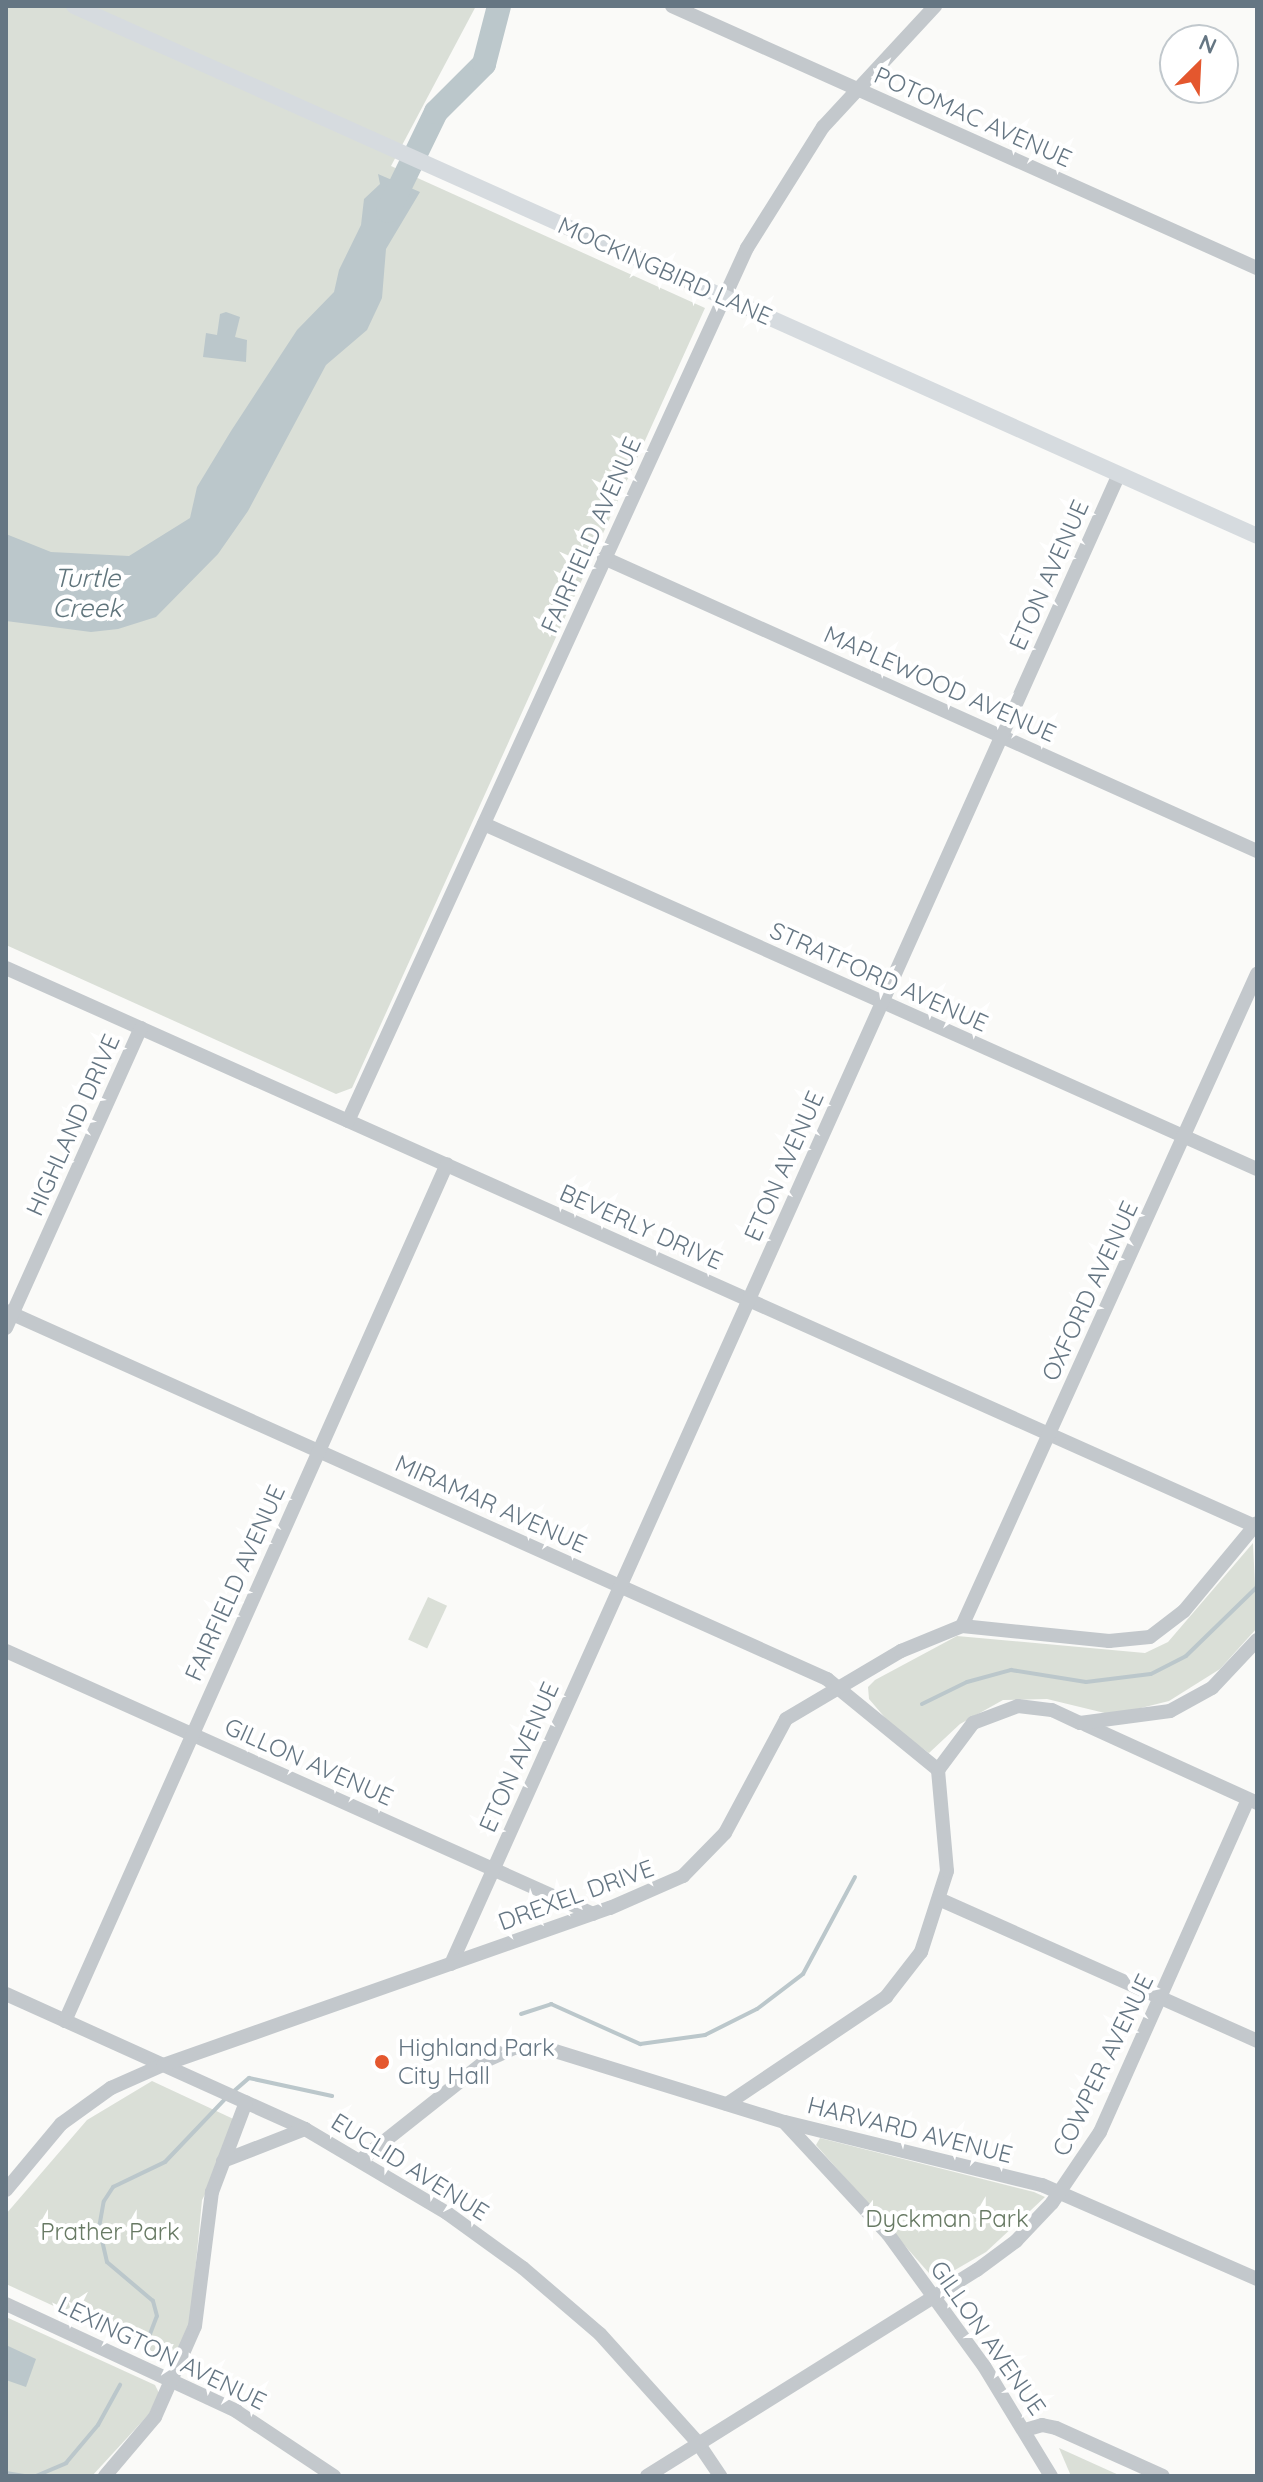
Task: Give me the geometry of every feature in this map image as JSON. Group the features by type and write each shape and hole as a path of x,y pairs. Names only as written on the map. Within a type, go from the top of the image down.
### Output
{"main road":[{"name":"MOCKINGBIRD LANE","path":"74,6 1257,536"}],"street":[{"name":"POTOMAC AVENUE","path":"672,6 1257,268"},
{"name":"FAIRFIELD AVENUE","path":"348,1121 724,298 784,184 856,89 935,6"},
{"name":"ETON AVENUE","path":"451,1964 1119,474"},
{"name":"MAPLEWOOD AVENUE","path":"604,558 1257,851"},
{"name":"STRATFORD AVENUE","path":"484,824 1257,1169"},
{"name":"BEVERLY DRIVE","path":"6,968 1256,1525"},
{"name":"OXFORD AVENUE","path":"962,1626 1257,974"},
{"name":"HIGHLAND DRIVE","path":"8,1317 141,1028"},
{"name":"FAIRFIELD AVENUE","path":"65,2021 447,1164"},
{"name":"MIRAMAR AVENUE","path":"8,1317 318,1451 840,1686 938,1770"},
{"name":"DREXEL DRIVE","path":"6,2190 61,2124 111,2088 163,2065 593,1914 667,1885 704,1857 725,1833 765,1749 786,1719 936,1634 962,1626 1109,1641 1150,1637 1184,1611 1256,1525"},
{"path":"1080,1723 1143,1718 1195,1700 1230,1672 1257,1640"},
{"name":"GILLON AVENUE","path":"6,1651 593,1914"},
{"path":"727,2104 886,1997 921,1952 941,1900 947,1852 938,1770 973,1723 1001,1709 1035,1706 1080,1723 1252,1801"},
{"name":"COWPER AVENUE","path":"647,2476 935,2298 1016,2241 1062,2192 1100,2132 1252,1801"},
{"path":"941,1900 1257,2041"},
{"name":"EUCLID AVENUE","path":"6,1994 305,2129 362,2159 523,2268 600,2334 698,2443 720,2476"},
{"name":"HARVARD AVENUE","path":"362,2159 487,2060 514,2048 564,2053 785,2122 1062,2192 1257,2279"},
{"path":"105,2476 143,2434 175,2379 195,2326 210,2206 244,2101"},
{"name":"GILLON AVENUE","path":"785,2122 844,2183 935,2298 1025,2430 1051,2476"},
{"path":"223,2161 305,2129"},
{"name":"LEXINGTON AVENUE","path":"6,2304 175,2379 271,2431 334,2476"},
{"path":"1025,2430 1042,2425 1056,2428 1163,2476"}],"green space":[{"path":"6,6 476,6 391,166 705,308 352,1088 336,1094 6,945"},
{"path":"1253,1543 1257,1628 1220,1669 1169,1701 1113,1715 1047,1699 1003,1700 960,1724 929,1753 893,1727 869,1699 868,1687 875,1680 957,1636 1145,1653 1168,1642"},
{"path":"428,1597 447,1606 427,1648 408,1640"},
{"name":"Prather Park","path":"152,2081 242,2123 202,2200 190,2325 175,2362 6,2284 6,2214 87,2120"},
{"name":"Dyckman Park","path":"820,2138 1045,2197 986,2252 936,2281 816,2145"},
{"path":"6,2317 155,2385 159,2393 149,2414 92,2476 6,2476"},
{"path":"1059,2448 1121,2476 1071,2476"}],"water":[{"name":"Turtle Creek","path":"378,174 420,192 386,249 382,298 367,330 326,365 248,511 218,554 156,617 118,629 91,632 6,621 6,534 51,552 129,556 190,518 197,487 231,431 297,330 334,292 339,270 361,225 364,199 380,184"},
{"path":"226,312 240,317 235,337 247,340 246,362 203,357 206,333 217,335 220,314"},
{"path":"6,2345 36,2359 26,2387 6,2380"}],"waterway":[{"name":"Turtle Creek","path":"388,211 436,112 484,64 499,6"},
{"path":"922,1704 967,1682 1011,1670 1086,1682 1151,1674 1186,1656 1257,1587"},
{"path":"521,2014 551,2004 640,2044 705,2035 757,2009 803,1974 855,1877"},
{"path":"234,2091 249,2078 332,2096"},
{"path":"150,2334 157,2316 153,2301 107,2262 99,2228 104,2201 113,2187 165,2162 227,2097"},
{"path":"36,2476 66,2463 98,2425 120,2385"},
{"path":"6,2473 26,2476"}],"place":[{"name":"Highland Park City Hall","path":"382,2062"}]}
